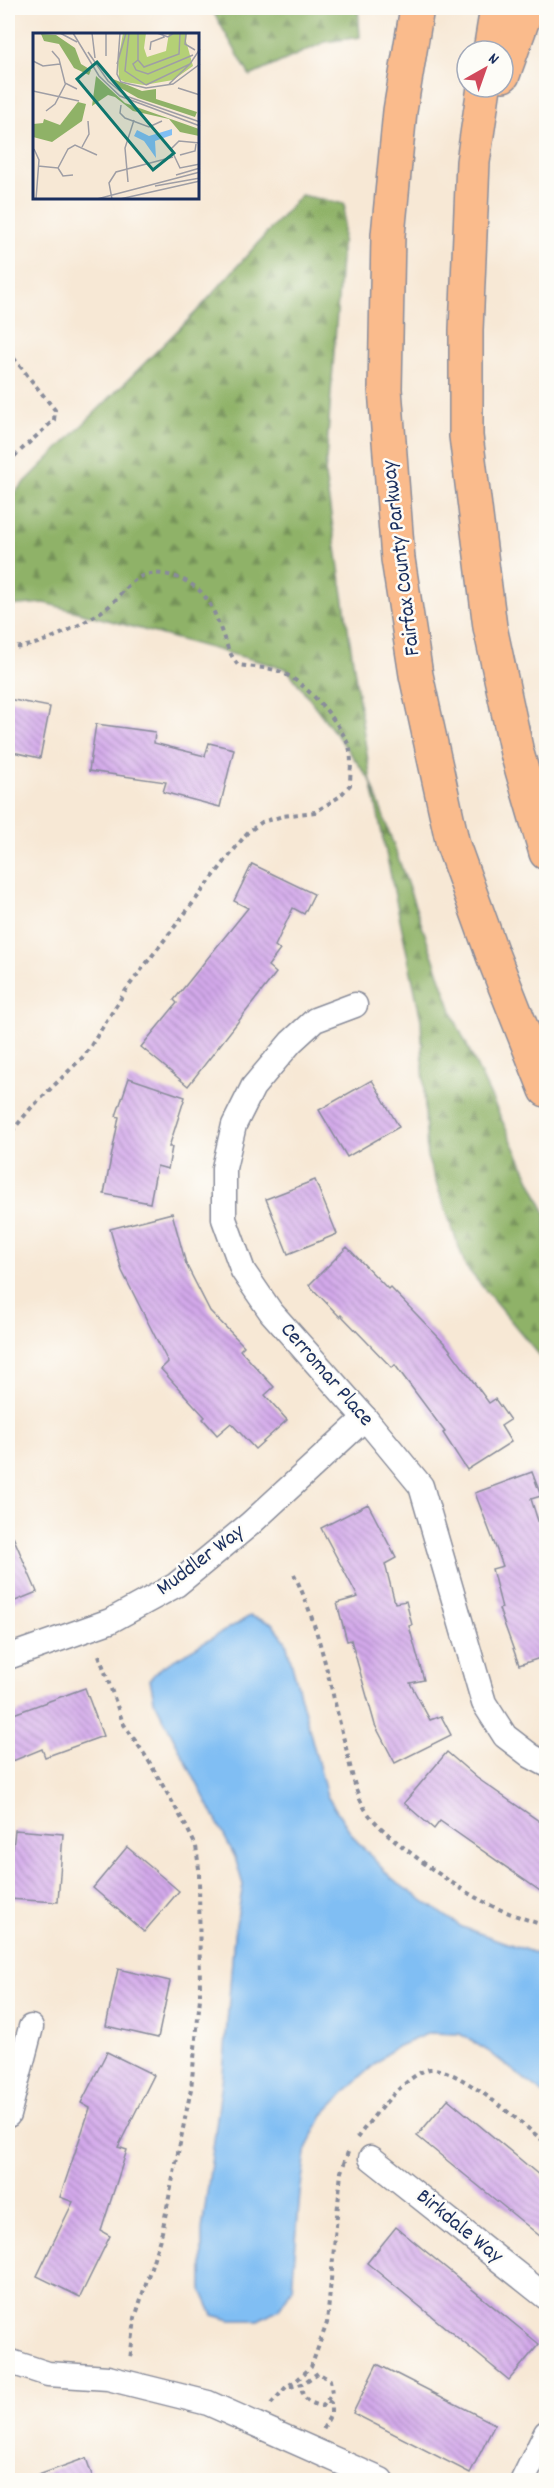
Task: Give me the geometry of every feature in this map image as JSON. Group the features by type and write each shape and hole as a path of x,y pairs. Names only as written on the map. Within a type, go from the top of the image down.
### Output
{"highway":[{"name":"Fairfax County Parkway","path":"417,8 400,111 388,235 385,389 398,559 416,675 453,845 493,956 546,1090"},
{"path":"492,39 496,8"},
{"path":"515,40 526,8"},
{"path":"482,99 473,162 466,330 466,436 490,627 517,753 546,853"},
{"path":"473,162 495,99"}],"street":[{"name":"Cerromar Place","path":"355,1005 315,1020 291,1042 253,1087 234,1125 224,1168 224,1219 243,1270 271,1312 365,1418 421,1486 484,1703 505,1736 531,1756 546,1764"},
{"name":"Muddler Way","path":"8,1657 110,1622 176,1585 250,1524 365,1418"},
{"path":"8,2115 31,2027"},
{"name":"Birkdale Way","path":"371,2158 546,2297"},
{"path":"8,2361 48,2374 108,2378 208,2403 381,2481"},
{"path":"523,2481 546,2433"}],"path":[{"path":"8,351 55,410 54,420 8,462"},
{"path":"8,647 17,649 69,629 107,608 140,577 160,573 183,580 201,592 212,608 231,657 238,665 275,670 290,676 333,718 349,746 350,785 339,797 315,812 283,816 262,822 247,833 210,877 128,987 85,1055 31,1108 8,1136"},
{"path":"294,1574 304,1594 360,1797 375,1822 475,1897 515,1916 546,1926"},
{"path":"99,1655 123,1723 147,1758 186,1826 196,1846 199,1869 200,1998 191,2089 162,2232 135,2318 129,2366"},
{"path":"286,2387 302,2384 318,2373 330,2380 332,2393 323,2406 307,2401 302,2393 302,2384"},
{"path":"323,2430 331,2414 331,2403 327,2400"}],"green space":[{"path":"211,8 358,8 360,37 325,42 250,76"},
{"path":"301,195 345,204 325,475 371,781 287,669 45,603 8,606 8,499 198,310"},
{"path":"371,781 456,1022 546,1214 546,1363 466,1267 427,1157 421,1020"}],"water":[{"path":"250,1616 273,1624 286,1642 327,1796 355,1839 393,1880 462,1927 546,1957 546,2096 488,2051 460,2034 429,2033 394,2048 360,2077 324,2114 307,2147 300,2193 292,2289 279,2309 258,2320 231,2320 213,2315 202,2290 202,2230 223,2074 234,1935 243,1885 235,1857 154,1700 150,1679 160,1668"}],"building":[{"path":"8,699 50,707 40,758 8,751"},
{"path":"96,724 155,732 154,743 205,756 209,743 234,749 220,807 163,792 166,782 89,771"},
{"path":"252,864 314,894 304,914 293,908 275,946 280,950 268,966 276,973 188,1086 141,1047 177,1003 174,1000 248,908 234,901"},
{"path":"129,1078 185,1097 169,1147 172,1147 168,1169 157,1166 150,1203 104,1194 119,1117 116,1116"},
{"path":"372,1080 399,1127 347,1157 319,1110"},
{"path":"315,1180 337,1234 288,1254 266,1199"},
{"path":"172,1213 186,1264 210,1311 244,1346 240,1350 274,1387 265,1395 287,1420 255,1449 231,1423 217,1435 203,1419 205,1417 161,1369 168,1362 122,1271 110,1229"},
{"path":"347,1247 388,1289 390,1287 447,1346 489,1403 495,1399 510,1420 501,1426 511,1442 467,1470 443,1433 445,1432 395,1365 392,1368 309,1285"},
{"path":"532,1472 541,1496 531,1499 546,1546 546,1656 519,1665 499,1609 502,1608 492,1569 503,1566 475,1493"},
{"path":"368,1504 396,1558 385,1564 395,1603 406,1601 412,1625 409,1626 424,1680 410,1683 430,1720 441,1716 451,1735 395,1763 375,1725 351,1640 347,1641 337,1603 358,1597 321,1528"},
{"path":"8,1525 37,1592 8,1604"},
{"path":"85,1688 103,1736 45,1757 42,1749 8,1763 8,1716"},
{"path":"447,1752 477,1778 546,1826 546,1895 440,1821 434,1829 404,1803"},
{"path":"15,1830 63,1834 58,1902 8,1899 8,1847 13,1848"},
{"path":"127,1847 179,1891 144,1932 93,1888"},
{"path":"118,1969 170,1981 158,2038 106,2026"},
{"path":"107,2052 154,2075 118,2147 127,2150 101,2231 110,2236 80,2297 37,2276 73,2202 60,2197 90,2108 81,2103"},
{"path":"448,2099 546,2181 546,2241 417,2136"},
{"path":"396,2227 539,2344 509,2380 367,2263"},
{"path":"377,2364 495,2424 470,2473 353,2413"},
{"path":"86,2458 94,2481 30,2481 30,2478"}]}
